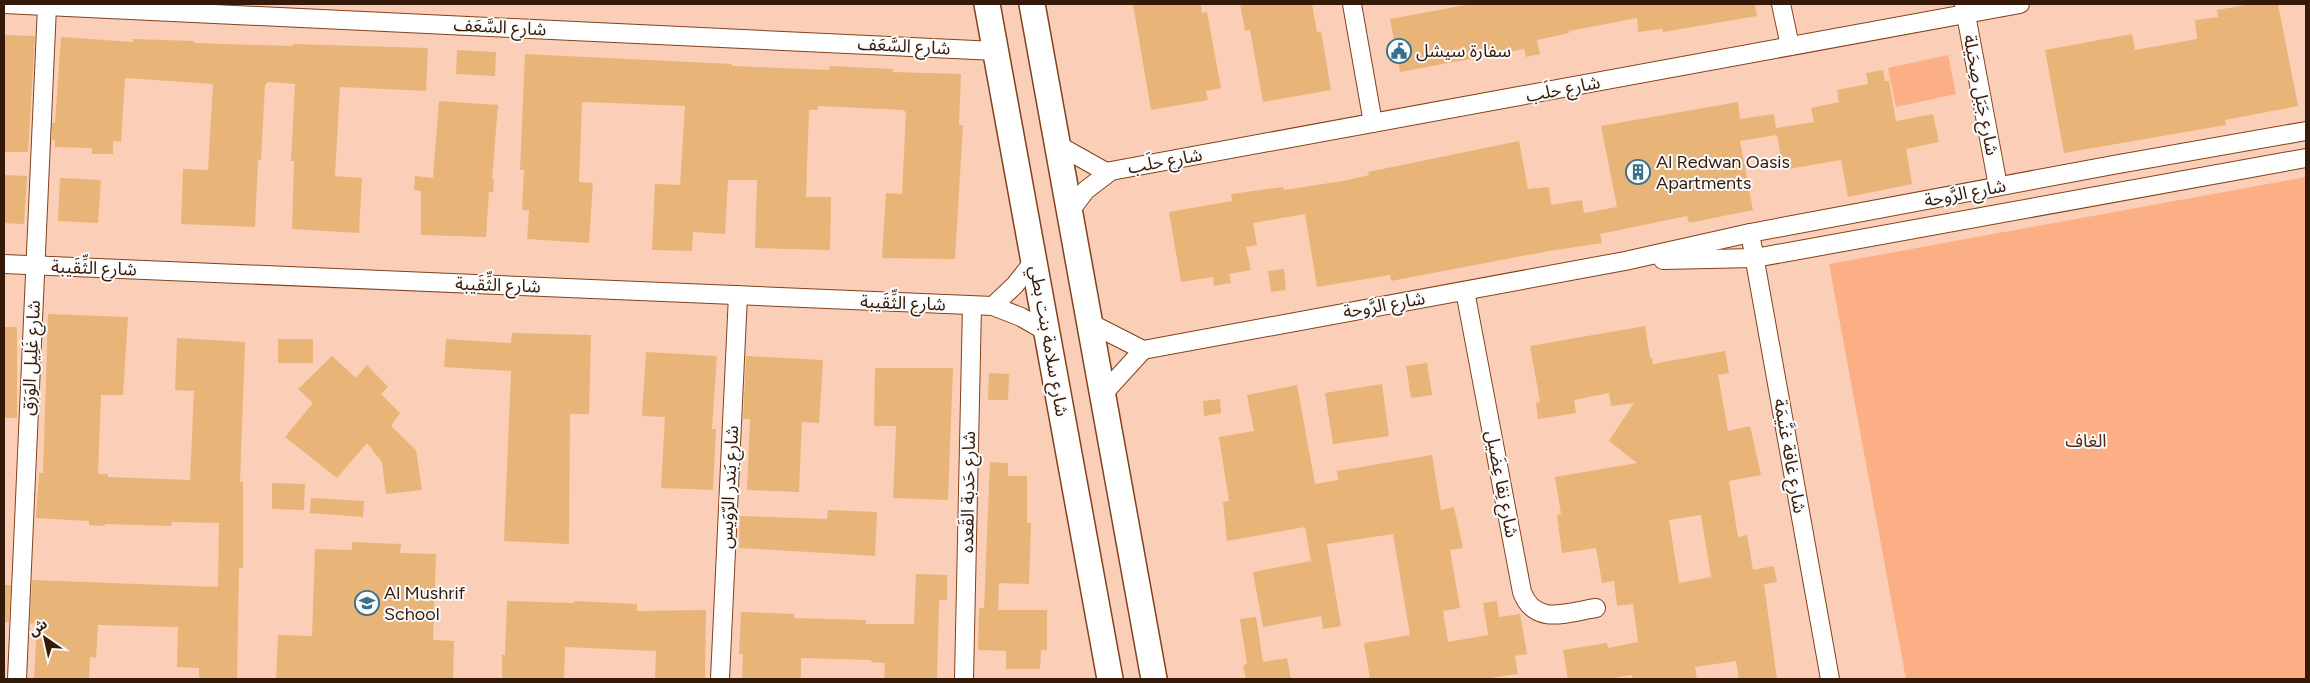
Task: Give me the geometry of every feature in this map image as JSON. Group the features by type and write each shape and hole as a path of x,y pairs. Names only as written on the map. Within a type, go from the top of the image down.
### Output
{"main road":[{"name":"شارع سلامة بنت بطي","path":"987,4 1110,679"},
{"path":"1032,4 1154,679"}],"street":[{"name":"شارع السَّعَف","path":"4,4 996,51"},
{"path":"1352,4 1373,123"},
{"path":"1781,4 1790,46"},
{"name":"شارع حلَب","path":"1070,211 1086,190 1106,172 1790,46 1965,9 2020,4"},
{"name":"شارع غَلِيل الوَرَق","path":"17,679 47,6"},
{"name":"شارع جَبَل صِحَيلة","path":"1965,9 1998,186"},
{"name":"شارع الرَّوحة","path":"1144,350 1626,261 1750,233 1998,186 2306,131"},
{"name":"شارع حلَب","path":"1058,145 1106,172"},
{"name":"شارع الرَّوحة","path":"1626,261 1755,258 2306,158"},
{"name":"شارع غافة غنَّيمَة","path":"1750,233 1830,679"},
{"path":"993,306 1015,285 1034,261"},
{"name":"شارع الثِّقَيبة","path":"4,264 993,306 1021,316 1047,332"},
{"name":"شارع نِقا عِضَيل","path":"1465,291 1522,592 1526,603 1531,609 1544,615 1596,608"},
{"name":"شارع بَندر الرّوَيس","path":"720,679 738,295"},
{"name":"شارع حَدبة القَعده","path":"964,679 972,306"},
{"path":"1090,324 1144,350 1103,394"}],"green space":[{"path":"1948,55 1956,94 1896,107 1888,68"},
{"name":"الغاف","path":"2306,177 2306,679 1906,679 1829,264"}],"building":[{"path":"1133,4 1201,4 1202,13 1207,12 1221,88 1206,91 1208,100 1151,110"},
{"path":"1240,4 1312,4 1317,32 1321,31 1331,90 1263,102 1250,30 1245,31"},
{"path":"1471,4 1755,4 1757,16 1663,32 1662,29 1638,32 1637,18 1569,31 1569,33 1537,40 1540,54 1526,57 1524,49 1400,72 1390,19"},
{"path":"2251,4 2278,4 2298,106 2225,120 2226,125 2064,153 2045,50 2132,34 2135,50 2197,39 2195,20 2218,17 2217,10"},
{"path":"4,35 35,36 28,152 4,152"},
{"path":"61,37 133,42 133,39 194,41 194,43 428,48 426,91 340,87 335,176 362,178 359,233 292,229 294,161 291,161 295,84 268,82 265,85 261,160 258,160 255,227 181,224 183,169 208,170 213,84 125,78 121,142 113,141 113,154 92,154 92,148 55,147 55,140 52,140 52,123 55,123"},
{"path":"457,50 496,52 495,76 456,74"},
{"path":"525,54 732,64 732,66 829,70 830,66 893,69 893,72 961,74 959,125 963,125 955,259 882,258 886,193 902,194 906,112 903,110 818,106 818,110 809,110 806,197 831,197 830,250 755,248 757,180 728,180 725,234 693,232 692,251 652,250 655,184 680,185 685,106 586,102 582,103 579,182 593,183 589,243 527,239 529,210 522,210 524,170 520,170"},
{"path":"1883,70 1885,81 1889,81 1896,121 1933,114 1939,142 1906,149 1912,184 1848,197 1841,160 1783,170 1777,135 1740,141 1753,210 1689,223 1687,216 1600,234 1602,243 1549,251 1391,281 1390,275 1317,287 1305,214 1253,223 1257,245 1246,247 1251,270 1229,274 1231,283 1214,286 1213,277 1181,282 1169,212 1232,201 1231,194 1283,187 1284,190 1343,181 1369,175 1368,172 1519,141 1528,189 1549,187 1551,205 1582,200 1584,213 1617,207 1601,126 1738,102 1740,119 1774,114 1776,128 1814,122 1811,108 1839,102 1837,90 1868,84 1866,73"},
{"path":"439,101 498,105 492,179 494,179 493,192 489,192 486,237 421,235 421,191 414,190 415,176 433,178"},
{"path":"4,175 27,176 24,224 4,223"},
{"path":"60,178 101,180 98,223 58,221"},
{"path":"1284,269 1286,290 1271,292 1268,271"},
{"path":"48,314 128,317 123,395 101,395 98,474 108,474 108,477 190,480 194,391 175,390 177,338 245,342 240,482 243,482 243,568 239,568 237,679 199,679 199,668 177,667 178,627 98,625 96,658 90,657 89,679 34,679 37,624 30,623 32,580 218,587 219,523 172,522 171,526 105,524 105,526 89,525 89,521 36,518 39,473 43,473"},
{"path":"1645,326 1650,358 1652,358 1653,364 1725,351 1729,373 1718,375 1728,431 1750,426 1761,475 1729,481 1738,537 1747,535 1753,570 1774,566 1777,582 1764,584 1777,679 1739,679 1736,661 1695,667 1697,679 1632,679 1632,675 1606,679 1568,679 1563,650 1607,643 1608,648 1638,642 1633,604 1617,606 1614,581 1602,583 1596,548 1562,553 1557,515 1561,514 1555,477 1637,463 1609,441 1634,403 1611,406 1609,393 1574,400 1576,413 1538,419 1536,403 1540,402 1530,346","holes":["1701,515 1711,577 1679,583 1669,520"]},
{"path":"4,327 17,327 17,418 4,418"},
{"path":"512,333 591,335 589,414 570,414 569,544 504,541 511,371 444,367 446,339 511,343"},
{"path":"278,339 313,339 313,363 278,363"},
{"path":"646,352 717,356 712,429 716,429 713,490 661,488 665,417 642,416"},
{"path":"332,356 356,378 367,365 388,387 381,394 400,413 391,426 416,450 422,490 386,494 382,462 367,443 337,478 285,437 313,403 298,389"},
{"path":"746,356 823,360 819,423 802,422 799,492 747,490 750,419 743,419"},
{"path":"1427,363 1432,395 1411,398 1406,366"},
{"path":"875,368 953,368 948,500 893,498 896,426 874,426"},
{"path":"989,373 1009,374 1008,400 988,400"},
{"path":"1382,384 1389,436 1333,444 1325,393"},
{"path":"1297,385 1315,484 1338,480 1337,471 1432,455 1441,510 1454,507 1463,548 1450,550 1460,608 1443,611 1448,642 1488,635 1483,603 1497,601 1499,617 1520,614 1527,654 1515,656 1518,674 1484,679 1370,679 1364,643 1410,635 1393,534 1327,544 1341,626 1323,629 1321,616 1263,627 1253,572 1311,561 1305,527 1227,541 1223,502 1229,501 1219,437 1254,431 1247,395"},
{"path":"1220,399 1221,413 1204,416 1203,401"},
{"path":"990,462 1008,463 1008,476 1027,476 1027,523 1031,523 1029,584 999,583 998,610 1047,610 1047,650 1041,650 1040,669 1006,669 1006,651 978,650 979,608 984,608"},
{"path":"272,483 305,484 304,510 272,509"},
{"path":"311,498 364,501 363,517 310,513"},
{"path":"828,510 877,512 875,556 739,548 740,516 827,519"},
{"path":"352,542 401,544 400,553 436,554 433,640 454,641 453,679 276,679 278,635 312,636 315,549 352,550"},
{"path":"916,574 947,575 947,600 939,600 937,679 884,679 885,663 871,662 871,660 801,658 801,679 742,679 743,654 739,654 741,612 794,614 794,618 866,620 866,624 914,624"},
{"path":"4,585 11,585 9,622 4,622"},
{"path":"507,601 574,603 574,601 637,604 637,611 706,610 705,679 655,679 656,651 565,647 564,679 502,679 502,655 505,655"},
{"path":"1256,617 1263,662 1287,658 1291,679 1246,679 1243,665 1247,664 1240,619"}],"place":[{"name":"سفارة سيشل","path":"1399,51"},
{"name":"Al Redwan Oasis Apartments","path":"1638,172"},
{"name":"Al Mushrif School","path":"367,603"}]}
